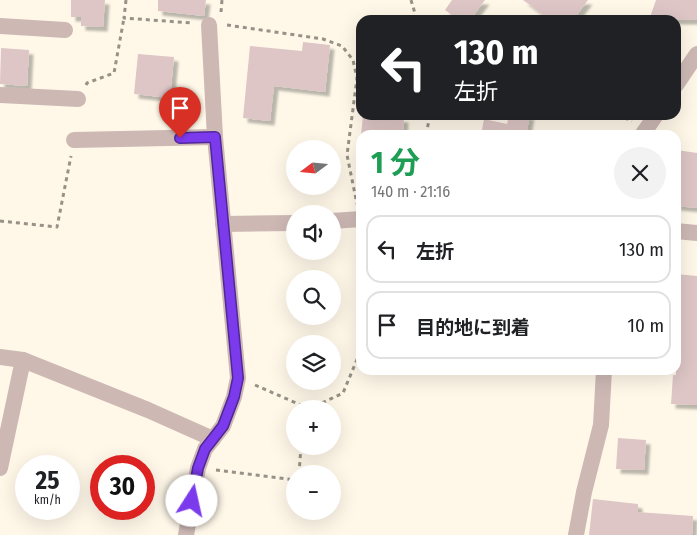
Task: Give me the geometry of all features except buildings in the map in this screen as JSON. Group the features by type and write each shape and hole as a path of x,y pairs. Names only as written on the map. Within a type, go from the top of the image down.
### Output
{"street":[{"path":"186,535 198,468 205,449 223,426 234,397 238,378 215,137 215,25"},
{"path":"0,26 65,30"},
{"path":"681,78 697,54"},
{"path":"0,96 78,99"},
{"path":"74,140 215,137"},
{"path":"341,221 356,220"},
{"path":"223,224 286,222"},
{"path":"681,231 697,233"},
{"path":"0,357 23,360 148,410 214,439"},
{"path":"0,468 23,360"},
{"path":"576,535 584,492 601,426 604,375"}],"path":[{"path":"126,0 124,18 215,25 323,39 342,46 353,60 356,70"},
{"path":"411,0 416,15"},
{"path":"356,98 347,155 356,196"},
{"path":"328,400 343,393 356,362"},
{"path":"238,378 287,400"},
{"path":"198,468 286,479"}],"route":[{"path":"180,138 215,137 238,378 234,397 223,426 205,449 198,468 192,501"}]}
